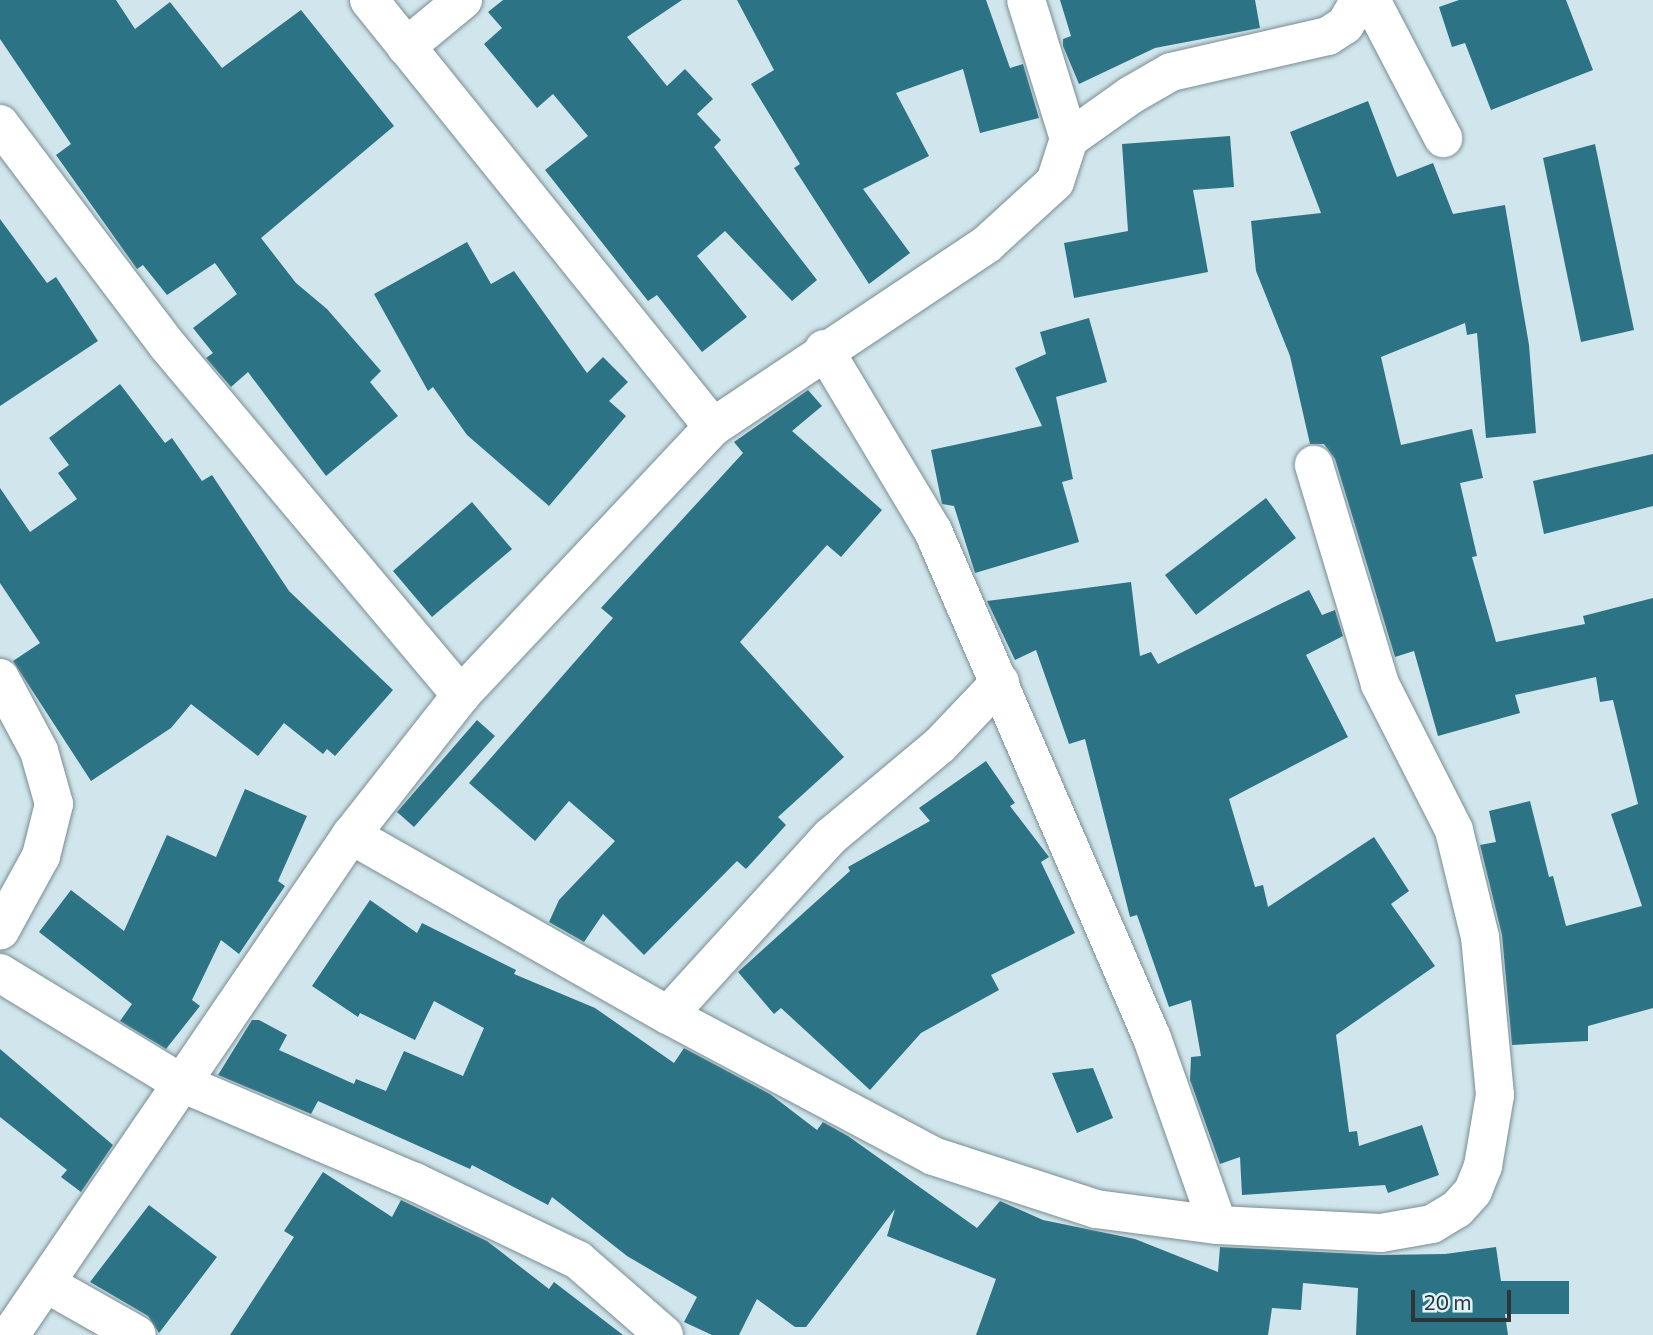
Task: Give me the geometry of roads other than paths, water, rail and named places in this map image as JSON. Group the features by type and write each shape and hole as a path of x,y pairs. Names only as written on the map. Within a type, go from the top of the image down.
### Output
{"street":[{"path":"369,0 713,427"},
{"path":"406,47 463,0"},
{"path":"10,1335 47,1284 179,1082 351,835 461,695 713,427 824,349 987,244 1055,182 1069,139 1026,0"},
{"path":"1069,139 1171,72 1328,36 1345,25 1360,0"},
{"path":"1371,0 1443,138"},
{"path":"0,124 169,346 461,695"},
{"path":"824,349 933,531 1152,1038 1218,1225"},
{"path":"351,835 668,1015 933,1156 1096,1209 1218,1225 1381,1233 1432,1224 1457,1209 1473,1191 1483,1166 1495,1095 1480,937 1454,830 1380,684 1314,465"},
{"path":"0,678 39,751 54,804 41,856 0,931"},
{"path":"668,1015 830,837 940,745 1000,682"},
{"path":"0,973 179,1082 415,1182 578,1260 664,1335"},
{"path":"47,1284 137,1335"}]}
